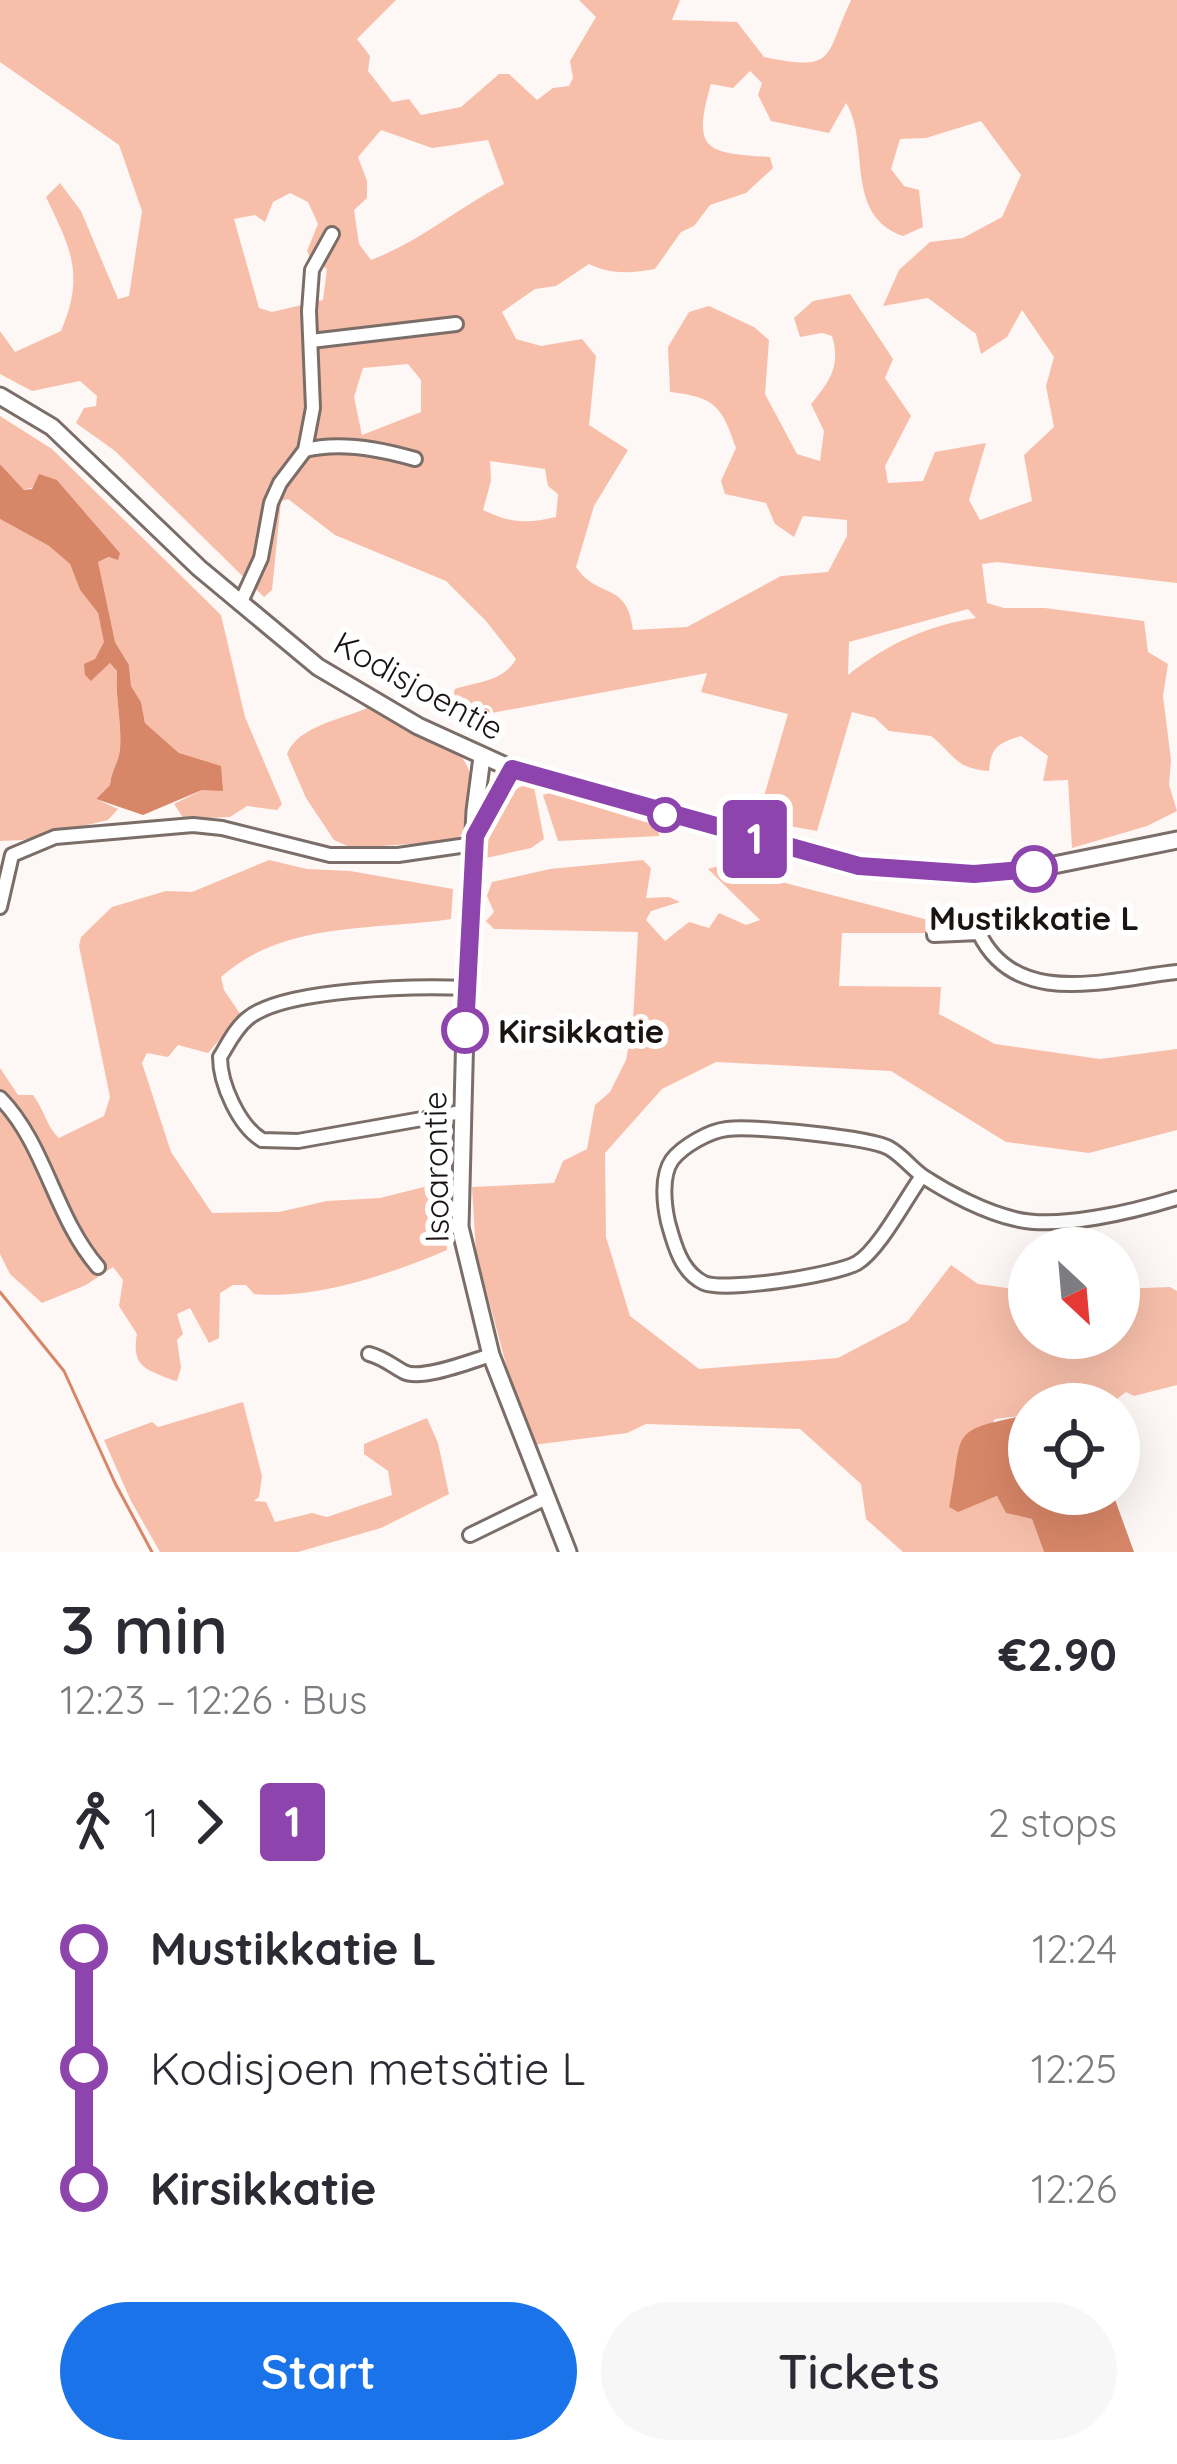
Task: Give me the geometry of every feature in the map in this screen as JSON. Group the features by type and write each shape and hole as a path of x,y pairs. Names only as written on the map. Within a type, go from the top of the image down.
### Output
{"street":[{"path":"240,604 261,558 271,503 305,449 313,408 312,270 332,233"},
{"path":"311,341 456,324"},
{"name":"Kodisjoentie","path":"0,396 52,427 292,647 418,726 512,769 859,866 974,874 1034,869 1177,840"},
{"path":"305,449 366,449 415,459"},
{"name":"Isoarontie","path":"482,757 466,988 460,1227 491,1355 568,1552"},
{"name":"Isoarontie","path":"474,840 512,769"},
{"path":"0,907 6,853 56,836 193,825 330,855 398,855 474,840"},
{"path":"934,935 979,933 1001,966 1046,985 1177,973"},
{"path":"461,1112 298,1141 262,1140 243,1120 226,1087 220,1057 244,1021 256,1012 338,992 466,988"},
{"path":"0,1098 35,1150 67,1226 98,1268"},
{"path":"922,1176 862,1260 825,1272 730,1286 704,1283 686,1267 675,1250 665,1211 664,1181 672,1160 696,1140 725,1129 846,1137 886,1146 922,1176 1021,1221 1110,1216 1177,1198"},
{"path":"369,1354 386,1358 407,1375 424,1376 491,1355"},
{"path":"470,1535 544,1499"}],"shaded area":[{"path":"0,0 396,0 357,39 370,56 368,71 392,102 409,99 421,115 461,107 499,74 509,74 537,100 553,88 569,86 573,78 570,61 596,17 579,0 680,0 672,20 737,22 764,57 805,63 825,56 851,0 1177,0 1177,583 982,564 987,603 1144,621 1148,652 1168,664 1163,696 1171,760 1169,785 1177,811 1147,826 1072,848 1068,780 1043,781 1048,756 1021,736 997,747 989,771 956,760 931,736 889,731 875,718 852,712 817,831 757,820 788,714 701,692 707,673 486,714 450,704 455,689 497,676 516,659 446,581 335,535 288,499 281,501 272,590 264,597 115,451 76,423 84,408 96,406 97,396 80,381 32,391 0,374 0,331 15,352 61,331 68,311 72,262 46,197 60,183 81,211 118,299 129,296 142,211 119,145 0,62","holes":["750,71 762,83 758,95 771,121 829,133 846,103 872,212 884,226 903,236 923,227 919,190 904,186 891,169 900,139 926,138 981,121 1021,175 1002,217 963,238 930,242 899,270 883,306 928,298 976,334 981,354 1007,337 1022,310 1054,357 1046,386 1054,427 1024,455 1032,501 980,520 969,500 986,443 935,452 923,481 888,483 885,466 911,416 885,378 893,359 850,294 813,301 794,318 800,337 832,336 832,373 811,404 824,431 820,461 797,454 765,394 769,340 754,327 709,306 689,312 668,347 670,392 707,401 726,422 736,448 721,481 725,494 766,503 775,524 794,537 803,516 847,520 847,536 828,572 781,576 687,627 633,630 625,604 576,567 594,506 628,450 589,425 596,356 582,339 541,346 516,339 502,312 535,289 556,286 589,264 622,272 655,269 681,232 694,226 710,205 746,193 773,168 770,157 731,153 709,144 703,124 711,84 733,88","381,130 432,148 488,140 504,184 371,260 359,244 354,210 367,198 367,181 358,157","290,193 308,202 318,224 307,251 327,269 323,300 272,312 259,308 234,219 255,215 265,222 273,202","408,364 421,380 421,412 362,435 354,397 363,368","490,461 545,469 548,486 558,494 556,517 510,520 483,510 491,481","968,609 976,618 908,638 848,675 849,642"]},
{"path":"0,416 52,449 221,615 245,717 282,804 277,810 247,806 230,817 184,819 174,804 202,790 179,753 145,723 141,702 131,686 129,665 115,642 98,574 98,562 120,553 57,480 24,490 0,464"},
{"path":"0,464 24,490 32,489 39,474 57,480 120,553 118,560 109,557 98,562 115,642 129,665 131,686 141,702 145,723 179,753 221,766 223,791 202,790 143,815 96,799 110,785 119,754 117,671 110,663 91,681 85,675 84,664 95,659 104,642 98,613 80,590 70,564 49,546 0,519"},
{"path":"0,519 49,546 70,564 80,590 98,613 105,642 95,659 92,680 111,662 117,671 120,739 110,785 96,799 118,809 108,820 0,841"},
{"path":"372,706 455,749 463,759 471,778 472,799 465,832 454,841 352,848 334,840 306,798 287,754 293,744 312,729"},
{"path":"525,785 534,787 544,839 531,848 486,858 486,838 494,816 508,796"},
{"path":"550,793 658,826 659,836 558,841 543,795"},
{"path":"269,860 453,889 451,919 302,937 246,959 221,977 241,1015 208,1053 178,1045 168,1057 147,1053 142,1063 171,1152 212,1213 279,1212 327,1201 380,1198 440,1183 447,1250 327,1289 277,1295 254,1294 246,1285 233,1285 220,1293 219,1338 209,1343 190,1308 177,1314 183,1334 177,1340 181,1368 177,1381 139,1360 137,1334 119,1306 123,1280 113,1267 86,1285 42,1303 10,1274 0,1254 0,1068 18,1095 33,1095 59,1138 104,1116 110,1097 81,937 112,907 166,891 192,892"},
{"path":"643,860 651,868 646,898 669,897 680,902 651,911 646,920 665,941 689,922 709,928 719,913 746,925 760,920 708,869 719,866 936,922 941,933 842,933 839,986 941,987 939,1014 995,1044 1100,1059 1177,1049 1177,1130 1089,1153 1006,1142 891,1071 716,1062 662,1089 605,1153 606,1237 630,1316 699,1369 838,1358 908,1321 951,1265 978,1284 1008,1288 1008,1359 1140,1359 1140,1288 1177,1291 1177,1385 1140,1394 1140,1383 1008,1383 1008,1417 995,1419 952,1492 949,1507 958,1511 998,1496 1008,1515 1032,1519 1044,1552 903,1552 866,1519 861,1484 800,1429 646,1424 627,1433 533,1445 476,1252 472,1187 554,1183 563,1161 587,1149 595,1105 610,1092 626,1060 638,932 494,929 486,921 494,912 487,896 492,882 550,869"},
{"path":"243,1402 262,1476 254,1501 266,1502 275,1522 312,1513 327,1517 392,1495 388,1471 364,1454 364,1444 427,1418 438,1443 449,1494 381,1528 298,1552 160,1552 104,1440 152,1422 158,1427"},
{"path":"1008,1420 1008,1513 997,1496 958,1512 949,1507 963,1438 983,1425"},
{"path":"1015,1515 1121,1515 1134,1552 1044,1552 1032,1519"}],"waterway":[{"path":"0,1292 64,1371 152,1552"}],"bus line":[{"name":"1","path":"465,1030 475,836 512,769 859,866 974,874 1034,869"}],"place":[{"name":"Mustikkatie L","path":"1034,869"},
{"name":"Kirsikkatie","path":"465,1030"}]}
